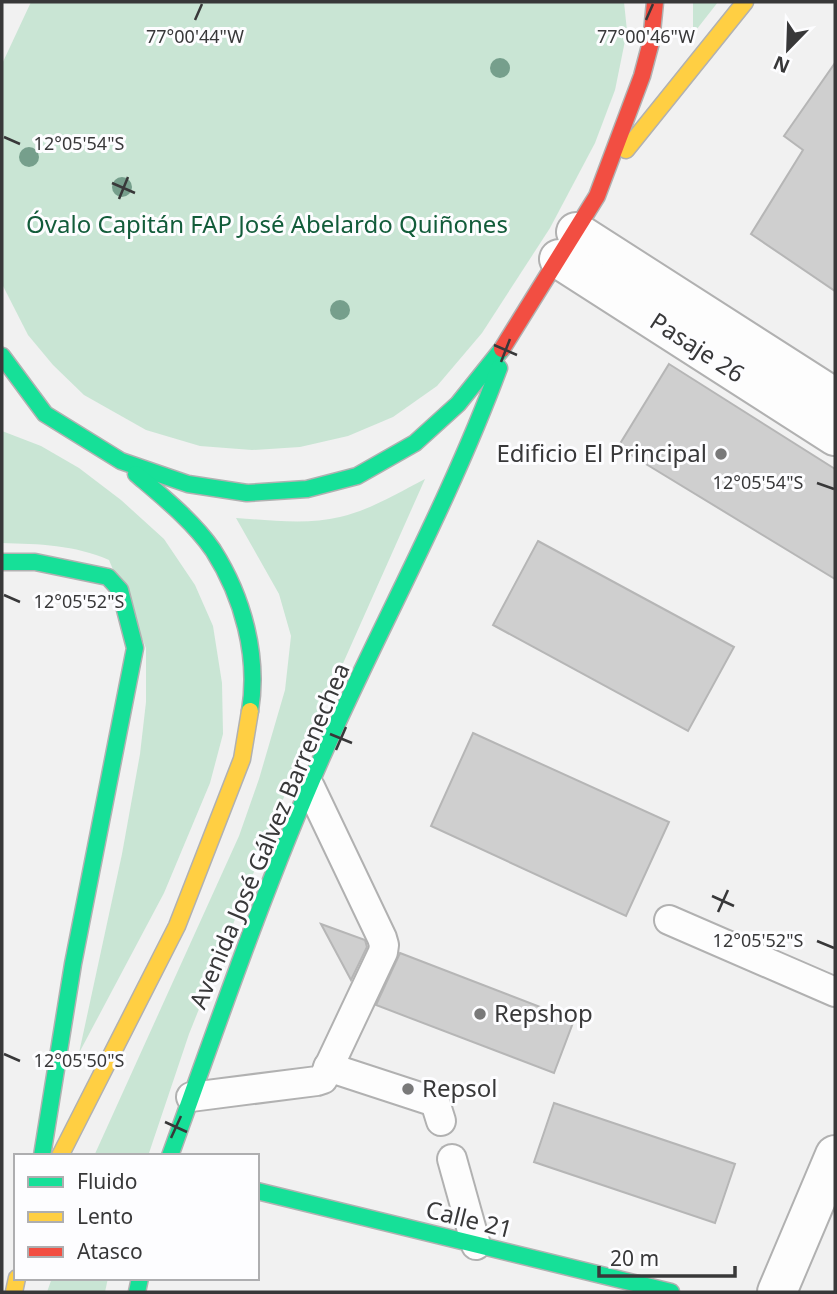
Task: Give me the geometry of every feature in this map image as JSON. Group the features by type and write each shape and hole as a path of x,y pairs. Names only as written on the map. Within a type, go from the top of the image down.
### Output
{"main road":[{"path":"597,196 642,76 651,42 655,2"},
{"path":"13,401 45,414 121,461 188,484 247,493 307,489 357,477 415,443 458,404 507,343 636,135 745,2"},
{"name":"Avenida José Gálvez Barrenechea","path":"171,1154 211,1040 310,787 345,706 429,536 479,425 507,343"},
{"path":"2,356 45,414"},
{"name":"Avenida José Gálvez Barrenechea","path":"61,1154 177,926 243,758 253,694 250,642 234,590 212,548 173,505 121,461"},
{"path":"2,562 35,562 108,577 120,590 135,648 73,964 42,1154"},
{"name":"Calle 21","path":"259,1191 671,1292"}],"street":[{"name":"Pasaje 26","path":"567,246 835,398"},
{"name":"Pasaje 26","path":"567,246 835,436"},
{"path":"777,1292 835,1155"}],"lane":[{"path":"191,1097 317,1082 323,1079 383,953 384,945 310,787"},
{"path":"668,920 835,992"},
{"path":"328,1067 432,1101 441,1121"},
{"path":"452,1159 476,1245"}],"green space":[{"name":"Óvalo Capitán FAP José Abelardo Quiñones","path":"31,2 624,2 627,31 615,90 595,143 550,228 482,333 437,386 393,417 348,436 300,447 252,450 200,446 146,430 84,395 53,365 28,335 2,284 2,64"},
{"path":"693,2 718,2 693,34"},
{"path":"2,431 41,446 79,468 121,500 164,539 195,585 213,626 222,683 223,734 210,783 164,893 79,1053 122,854 140,754 146,702 146,648 109,560 70,548 2,543"},
{"path":"425,479 288,787 189,1034 149,1154 95,1154 239,836 285,690 291,636 279,594 236,518 275,521 327,519 373,506"},
{"path":"51,1280 108,1280 105,1292 47,1292"}],"building":[{"path":"835,63 835,291 751,234 803,150 784,136"},
{"name":"Edificio El Principal","path":"669,364 835,469 835,579 618,447"},
{"path":"538,541 734,647 688,731 493,625"},
{"path":"473,733 669,822 626,916 431,826"},
{"path":"321,924 365,940 367,947 351,980"},
{"name":"Repshop","path":"400,953 574,1020 554,1073 376,1005"},
{"path":"554,1103 735,1164 715,1223 534,1162"}],"traffic: fast":[{"path":"2,356 45,414 121,461 188,484 247,493 307,489 357,476 415,443 458,404 502,349"},
{"path":"171,1154 242,956 300,808 343,710 458,468 499,368"},
{"path":"136,474 196,529 224,568 240,607 250,648 250,711"},
{"path":"2,562 35,562 108,577 120,590 135,648 73,964 42,1154"},
{"path":"259,1191 671,1292"},
{"path":"137,1292 140,1280"}],"traffic: slow":[{"path":"626,150 745,2"},
{"path":"61,1154 177,926 242,759 250,711"},
{"path":"14,1292 17,1280"}],"traffic: jam":[{"path":"502,349 597,196 642,76 651,42 655,2"}],"place":[{"name":"Edificio El Principal","path":"721,454"},
{"name":"Repshop","path":"480,1014"},
{"name":"Repsol","path":"408,1089"}]}
